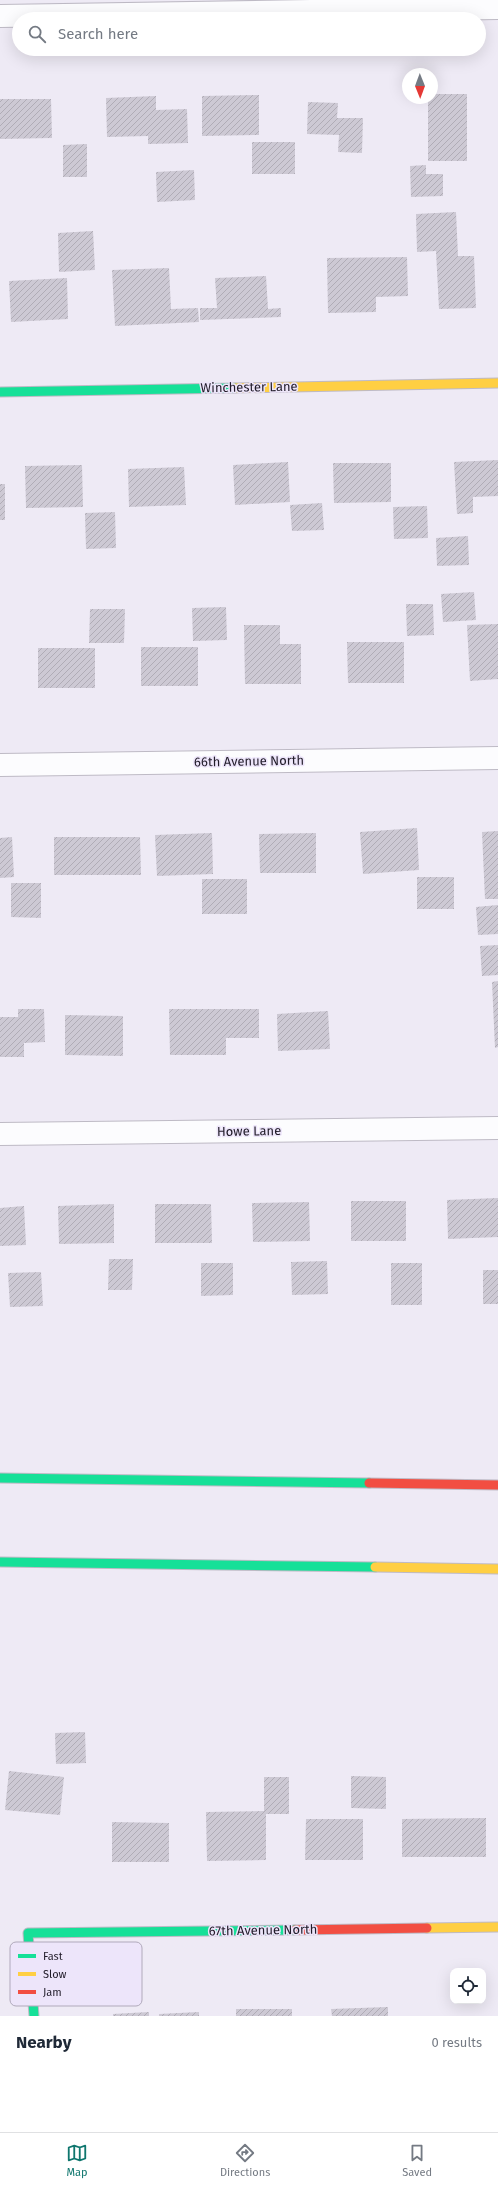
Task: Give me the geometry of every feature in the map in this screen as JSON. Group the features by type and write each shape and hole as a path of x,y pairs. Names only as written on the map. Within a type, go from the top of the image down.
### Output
{"main road":[{"name":"Winchester Lane","path":"0,392 498,383"},
{"path":"0,1478 498,1485"},
{"path":"0,1562 498,1569"},
{"name":"67th Avenue North","path":"29,1942 28,1933 498,1927"},
{"name":"67th Avenue North","path":"33,2006 34,2016"}],"street":[{"path":"61,12 138,7 498,8"},
{"path":"0,16 12,15"},
{"name":"66th Avenue North","path":"0,765 498,758"},
{"name":"Howe Lane","path":"0,1134 498,1128"}],"building":[{"path":"438,94 467,94 467,161 428,161 428,104 438,104"},
{"path":"259,95 259,135 202,136 202,96"},
{"path":"156,96 156,110 187,109 188,143 148,144 148,136 107,137 106,98"},
{"path":"0,99 51,99 52,138 0,139"},
{"path":"308,102 338,103 337,118 363,118 362,153 338,152 339,135 307,134"},
{"path":"252,142 295,142 295,174 252,174"},
{"path":"87,144 87,177 63,177 63,145"},
{"path":"426,165 426,174 443,174 443,196 411,197 410,166"},
{"path":"194,170 195,200 157,202 156,172"},
{"path":"456,212 458,256 474,256 476,308 439,309 436,251 417,252 416,214"},
{"path":"93,231 95,270 59,272 58,233"},
{"path":"407,257 408,296 376,297 376,312 328,313 327,258"},
{"path":"169,268 171,309 198,308 199,322 115,326 112,270"},
{"path":"266,276 268,309 281,308 281,317 200,320 200,308 217,308 215,278"},
{"path":"67,278 68,319 11,322 9,281"},
{"path":"498,460 498,496 473,497 473,513 457,514 454,462"},
{"path":"288,462 290,502 235,505 233,465"},
{"path":"333,463 391,463 391,502 334,503"},
{"path":"82,465 83,507 26,508 25,466"},
{"path":"184,467 186,505 129,507 128,469"},
{"path":"0,484 5,484 5,520 0,520"},
{"path":"322,503 324,530 292,531 290,505"},
{"path":"427,506 428,538 394,539 393,507"},
{"path":"115,512 116,548 86,549 85,513"},
{"path":"468,536 469,565 437,566 436,538"},
{"path":"474,592 476,620 443,622 441,594"},
{"path":"406,604 433,604 434,635 407,636"},
{"path":"226,607 227,640 193,641 192,608"},
{"path":"90,609 125,609 124,643 89,643"},
{"path":"498,624 498,679 470,681 467,625"},
{"path":"244,625 280,625 280,644 301,644 301,684 245,684"},
{"path":"347,642 404,642 404,683 348,683"},
{"path":"141,647 198,647 198,686 141,686"},
{"path":"38,648 95,648 95,688 38,688"},
{"path":"417,828 419,870 363,874 360,832"},
{"path":"498,831 498,899 485,899 482,832"},
{"path":"212,833 213,874 157,876 155,835"},
{"path":"316,833 316,873 260,873 259,834"},
{"path":"12,837 14,877 0,878 0,838"},
{"path":"54,837 140,837 141,875 54,875"},
{"path":"417,877 454,877 454,909 417,909"},
{"path":"202,879 247,879 247,914 202,914"},
{"path":"11,883 41,883 41,918 11,917"},
{"path":"498,905 498,934 478,935 476,907"},
{"path":"498,945 498,975 482,976 480,946"},
{"path":"498,981 498,1047 495,1048 492,982"},
{"path":"18,1009 44,1009 45,1042 24,1043 24,1057 0,1057 0,1017 18,1017"},
{"path":"169,1009 259,1009 259,1038 226,1038 226,1055 170,1055"},
{"path":"328,1011 330,1049 278,1051 277,1014"},
{"path":"65,1015 123,1016 123,1056 65,1055"},
{"path":"498,1198 498,1237 448,1239 447,1200"},
{"path":"351,1201 406,1201 406,1241 351,1241"},
{"path":"309,1202 310,1241 253,1242 252,1203"},
{"path":"114,1204 114,1243 59,1244 58,1206"},
{"path":"155,1204 211,1204 212,1243 155,1243"},
{"path":"24,1206 26,1245 0,1246 0,1208"},
{"path":"109,1259 133,1259 132,1290 108,1290"},
{"path":"327,1261 328,1294 292,1295 291,1262"},
{"path":"201,1263 233,1263 233,1295 201,1296"},
{"path":"391,1263 422,1263 422,1305 391,1305"},
{"path":"483,1270 498,1270 498,1304 483,1304"},
{"path":"41,1272 43,1306 10,1307 8,1273"},
{"path":"85,1732 86,1763 56,1764 55,1733"},
{"path":"9,1771 64,1777 60,1815 5,1810"},
{"path":"351,1776 386,1777 386,1809 351,1808"},
{"path":"264,1777 289,1777 289,1814 266,1814 266,1860 207,1861 206,1812 264,1811"},
{"path":"486,1818 486,1857 402,1857 402,1819"},
{"path":"306,1819 363,1819 363,1860 305,1860"},
{"path":"112,1822 169,1823 169,1862 112,1862"},
{"path":"388,2007 388,2016 332,2016 331,2009"},
{"path":"236,2009 292,2009 292,2016 236,2016"},
{"path":"149,2012 149,2016 113,2016 113,2014"},
{"path":"199,2012 199,2016 159,2016 159,2014"}],"traffic: fast":[{"path":"0,392 235,388"},
{"path":"0,1478 369,1483"},
{"path":"0,1562 375,1567"},
{"path":"29,1942 28,1933 295,1930"},
{"path":"33,2006 34,2016"}],"traffic: slow":[{"path":"235,388 498,383"},
{"path":"375,1567 498,1569"},
{"path":"427,1928 498,1927"}],"traffic: jam":[{"path":"369,1483 498,1485"},
{"path":"295,1930 427,1928"}]}
